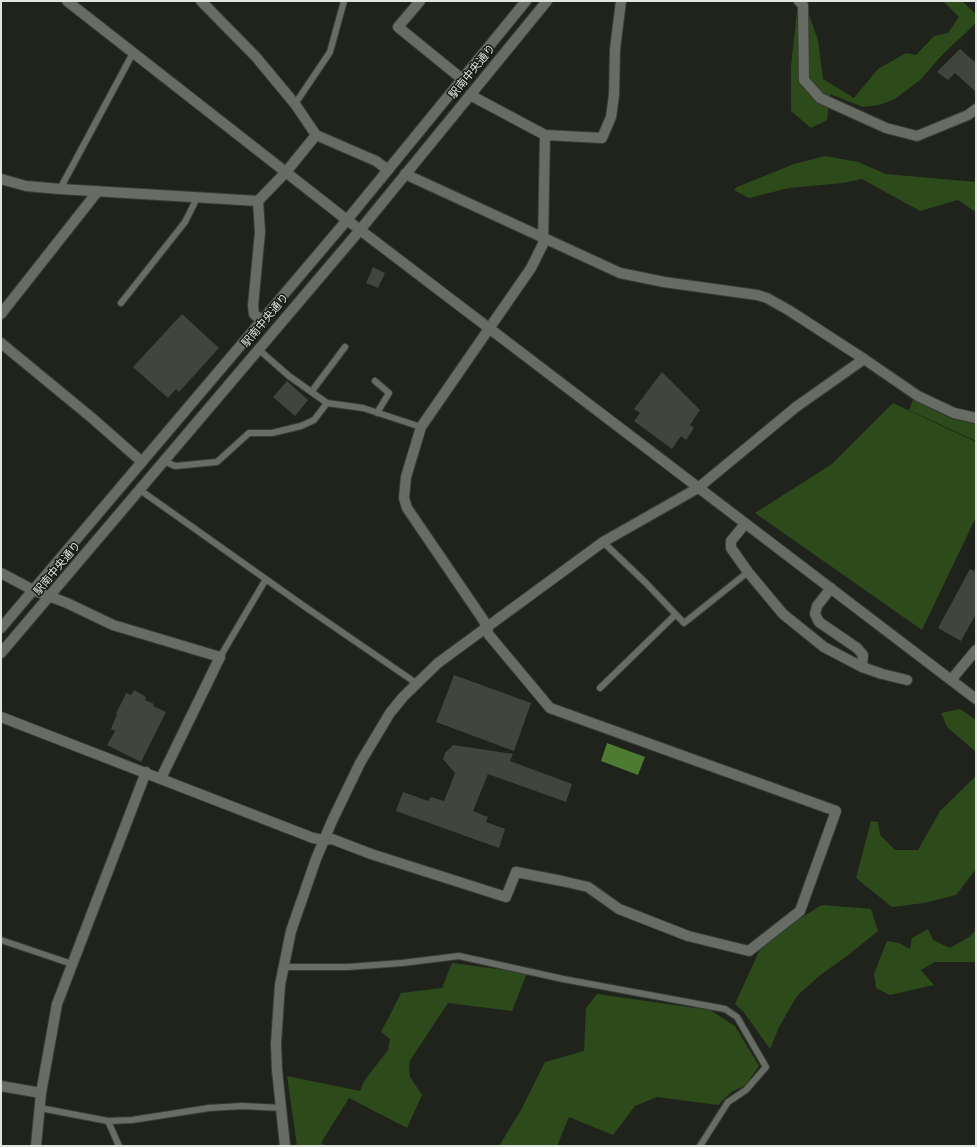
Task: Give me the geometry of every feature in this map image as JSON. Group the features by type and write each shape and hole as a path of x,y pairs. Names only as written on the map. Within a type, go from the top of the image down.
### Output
{"street":[{"path":"67,1 360,230 976,699"},
{"path":"201,1 256,57 295,104 316,135 376,161 388,170"},
{"path":"420,1 398,27 462,79"},
{"name":"駅南中央通り","path":"1,628 347,220 526,1"},
{"name":"駅南中央通り","path":"1,654 360,230 547,1"},
{"path":"470,95 545,135 602,138 611,118 614,95 615,48 621,1"},
{"path":"799,1 803,5 804,80 820,98 886,128 917,136 968,115 976,109"},
{"path":"262,321 254,314 253,306 260,232 258,201 286,172 316,135"},
{"path":"1,717 313,838 324,840 332,839 371,854 506,897 516,872 588,887 619,909 688,936 749,951 800,911 836,811 550,708 489,635 484,621 407,508 404,498 406,477 421,427 531,268 543,244 545,135"},
{"path":"405,174 620,273 635,278 757,295 767,298 864,358 918,396 954,413 976,418"},
{"path":"1,179 26,186 60,189 258,201"},
{"path":"1,314 98,192"},
{"path":"1,343 92,418 142,462"},
{"path":"285,1146 276,1043 283,966 291,931 324,840 348,788 390,713 416,683 438,663 603,542 698,488 796,407 864,358"},
{"path":"745,524 731,541 731,548 748,572 783,614 824,647 862,667 907,680"},
{"path":"3,576 113,625 220,658 161,778"},
{"path":"831,588 817,606 815,614 819,622 857,648 863,655 862,667"},
{"path":"951,680 976,650"},
{"path":"36,1146 41,1093 57,1004 146,772"},
{"path":"1,1086 41,1093"}],"lane":[{"path":"295,104 330,52 344,1"},
{"path":"60,189 133,53"},
{"path":"121,303 185,222 196,198"},
{"path":"312,391 346,347"},
{"path":"258,349 289,376 327,403 363,408 421,427"},
{"path":"375,381 389,393 377,413"},
{"path":"164,461 175,466 217,462 249,433 272,433 301,426 314,420 327,403"},
{"path":"140,490 416,683"},
{"path":"603,542 646,583 684,623 748,572"},
{"path":"220,658 266,579"},
{"path":"600,688 675,615"},
{"path":"1,940 72,964"},
{"path":"283,966 348,967 402,964 459,956 563,979 725,1009 737,1017 766,1067 746,1090 728,1102 700,1146"},
{"path":"40,1108 108,1121 132,1120 209,1108 242,1106 282,1108"},
{"path":"108,1121 118,1146"}],"shaded area":[{"path":"943,1 962,1 976,14 976,23 943,54 920,80 895,99 879,105 863,107 830,94 827,120 811,128 791,111 791,66 797,11 808,12 818,40 823,79 854,98 878,69 906,53 916,55 934,36 948,33 959,17"},
{"path":"825,156 858,162 886,174 976,182 976,210 974,211 958,200 920,211 862,179 843,183 789,188 749,198 734,190 737,187 794,164"},
{"path":"913,400 952,419 976,424 976,441 909,410"},
{"path":"893,403 976,442 976,517 922,630 755,513 832,464"},
{"path":"960,709 976,720 976,752 947,727 941,713"},
{"path":"607,743 645,757 638,775 601,761"},
{"path":"976,776 976,869 956,895 924,903 892,907 856,878 871,821 878,822 880,835 895,850 918,850 940,811"},
{"path":"822,905 871,909 878,931 819,976 797,996 779,1027 770,1049 743,1011 735,1004 761,947 787,926"},
{"path":"928,929 933,940 950,948 969,937 976,930 976,962 935,962 921,970 934,985 890,995 876,988 874,974 887,941 899,943 910,949 912,938"},
{"path":"452,963 527,973 512,1011 448,1003 409,1062 410,1077 422,1095 407,1128 349,1098 321,1143 326,1146 297,1146 287,1076 360,1091 364,1081 388,1050 390,1039 381,1032 401,993 442,988"},
{"path":"597,994 710,1010 735,1026 759,1066 745,1086 731,1092 718,1105 657,1097 635,1106 613,1135 569,1117 557,1146 499,1146 521,1110 545,1062 584,1051 586,1008"}],"building":[{"path":"960,49 976,63 976,92 955,73 948,80 937,72"},
{"path":"373,267 385,273 378,288 366,283"},
{"path":"182,314 219,348 179,392 176,389 168,398 133,367"},
{"path":"662,372 700,410 690,425 694,428 686,440 681,436 672,449 634,421 640,413 634,409"},
{"path":"287,381 308,400 295,416 273,397"},
{"path":"970,569 976,572 976,614 961,641 938,628"},
{"path":"454,675 531,703 514,751 436,722"},
{"path":"134,690 146,697 145,700 154,704 153,706 166,712 141,762 107,745 115,731 111,729 126,693 131,695"},
{"path":"453,745 513,754 510,761 572,784 566,802 488,774 473,811 488,817 486,822 505,829 499,848 396,811 403,792 428,801 431,797 444,801 455,773 443,759 445,753"}]}
